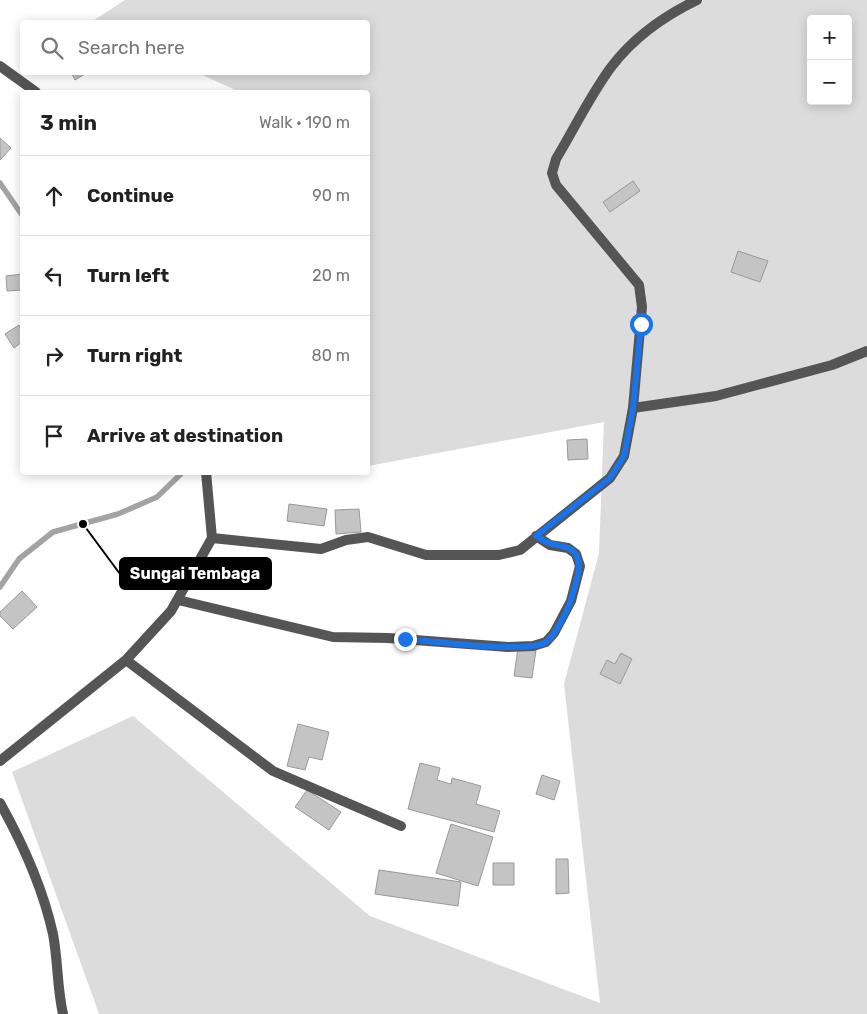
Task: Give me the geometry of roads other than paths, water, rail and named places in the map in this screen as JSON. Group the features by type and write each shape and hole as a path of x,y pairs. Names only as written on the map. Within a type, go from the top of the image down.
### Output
{"street":[{"path":"212,538 321,549 346,540 368,537 426,555 498,555 520,550 610,478 624,456 633,408 642,308 639,285 556,185 552,173 556,159 612,66 644,32 668,14 697,0"},
{"path":"0,66 33,90"},
{"path":"633,408 716,396 832,365 867,352"},
{"path":"0,761 126,660 178,600 212,538 206,475"},
{"path":"178,600 333,637 388,638 508,647 534,646 546,642 554,632 571,601 580,566 576,554 568,548 550,546 536,536"},
{"path":"126,660 273,771 401,826"},
{"path":"0,803 14,829 42,894 53,935 63,1014"}],"waterway":[{"path":"0,183 20,212"},
{"path":"0,587 19,559 53,532 118,514 157,497 180,475"}],"place":[{"name":"Sungai Tembaga","path":"83,524"}]}
